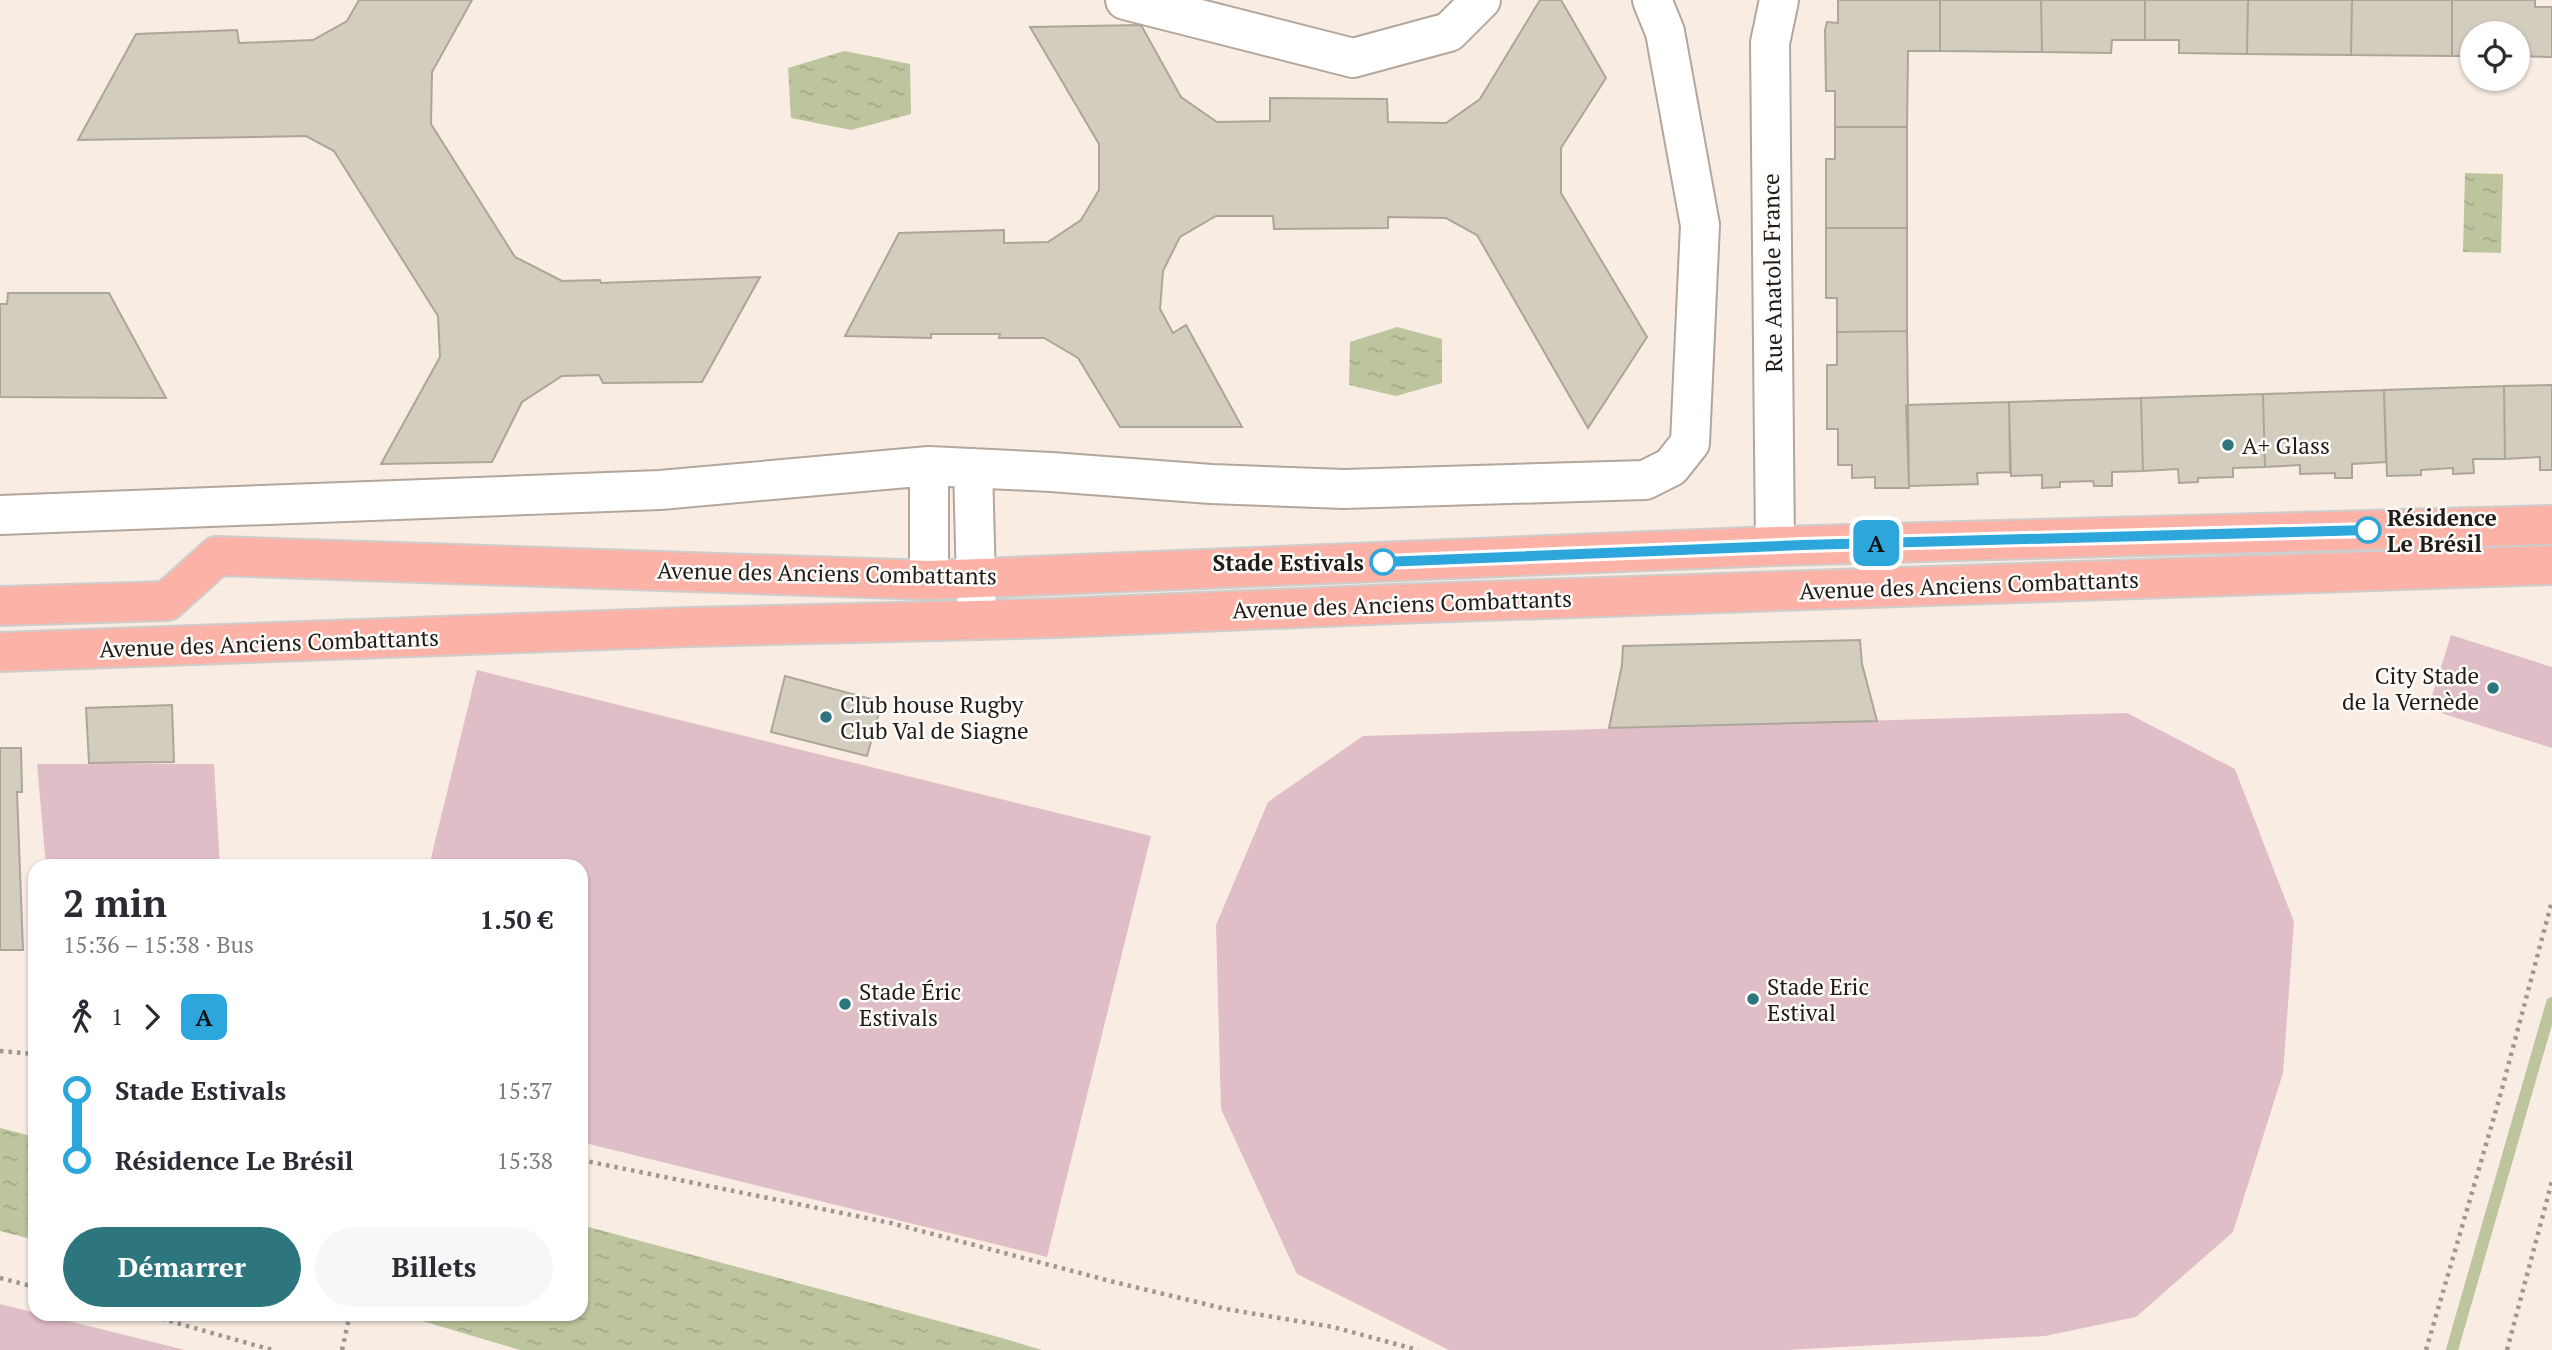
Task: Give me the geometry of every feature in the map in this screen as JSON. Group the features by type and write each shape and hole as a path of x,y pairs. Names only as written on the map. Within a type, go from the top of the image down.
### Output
{"main road":[{"name":"Avenue des Anciens Combattants","path":"0,606 167,601 216,556 929,580 1775,547 2552,525"},
{"name":"Avenue des Anciens Combattants","path":"0,652 2552,565"}],"street":[{"path":"1125,0 1353,58 1449,32 1481,0"},
{"path":"0,515 660,490 929,466 1211,484 1344,489 1645,480 1671,467 1690,443 1700,225 1665,32 1652,0"},
{"name":"Rue Anatole France","path":"1775,547 1770,43 1779,0"},
{"path":"929,466 929,580"},
{"path":"973,468 977,620"}],"path":[{"path":"2426,1350 2499,1100 2552,901"},
{"path":"0,1051 28,1053"},
{"path":"588,1161 891,1223 1226,1309 1333,1327 1418,1350"},
{"path":"2507,1350 2552,1181"},
{"path":"0,1278 28,1285"},
{"path":"170,1321 272,1350"},
{"path":"342,1350 348,1321"}],"shaded area":[{"name":"City Stade de la Vernède","path":"2451,635 2552,667 2552,748 2428,709"},
{"name":"Stade Éric Estivals","path":"477,670 1151,836 1047,1257 588,1144 588,859 431,859"},
{"name":"Stade Eric Estival","path":"2127,713 2235,769 2294,922 2283,1073 2233,1232 2136,1317 2045,1336 1787,1350 1449,1350 1297,1274 1221,1109 1216,925 1268,802 1363,736"},
{"path":"37,764 214,764 220,859 45,859"},
{"path":"0,1304 28,1311 28,1321 68,1321 185,1350 0,1350"}],"water":[{"path":"844,51 910,64 911,114 851,130 791,118 788,68"},
{"path":"2465,173 2503,174 2501,253 2463,252"},
{"path":"1397,327 1442,339 1442,383 1396,396 1349,385 1350,342"},
{"path":"0,1128 28,1135 28,1238 0,1231"},
{"path":"588,1227 1042,1350 520,1350 422,1321 588,1321"}],"building":[{"path":"359,0 472,0 432,72 431,124 515,257 562,281 600,280 601,283 760,277 702,382 603,383 599,375 562,376 522,402 492,462 381,464 440,357 438,316 334,151 306,136 78,140 136,34 237,30 239,43 313,40 347,21"},
{"path":"1540,0 1561,0 1606,78 1561,148 1561,193 1647,337 1588,428 1477,235 1446,218 1388,217 1388,228 1274,229 1273,216 1216,216 1180,237 1163,271 1160,309 1173,333 1186,325 1242,427 1120,427 1078,358 1044,338 999,338 1000,334 931,334 931,338 845,336 899,233 1004,230 1004,243 1048,242 1081,220 1099,190 1099,144 1030,27 1141,25 1181,97 1217,122 1270,121 1270,98 1387,99 1388,122 1446,123 1480,99"},
{"path":"1838,0 1940,0 1940,51 1908,51 1907,127 1835,127 1835,91 1826,91 1825,30 1827,22 1838,23"},
{"path":"1940,0 2041,0 2042,52 1940,51"},
{"path":"2041,0 2145,0 2145,40 2112,40 2111,53 2042,52"},
{"path":"2145,0 2248,0 2247,54 2179,53 2179,40 2145,40"},
{"path":"2248,0 2352,0 2351,55 2247,54"},
{"path":"2352,0 2452,0 2452,56 2351,55"},
{"path":"2452,0 2535,0 2535,7 2552,7 2552,57 2530,56 2530,21 2460,21 2460,56 2452,56"},
{"path":"1835,127 1907,127 1907,228 1826,228 1826,159 1835,159"},
{"path":"1826,228 1907,228 1907,331 1837,332 1837,298 1826,298"},
{"path":"8,293 109,293 166,398 0,397 0,304 7,304"},
{"path":"1907,331 1909,488 1875,488 1875,477 1852,478 1852,465 1838,465 1838,429 1827,429 1827,365 1837,365 1837,332"},
{"path":"2552,385 2552,470 2540,470 2540,457 2505,459 2504,386"},
{"path":"2504,386 2505,459 2473,459 2474,473 2453,474 2453,468 2421,470 2421,475 2387,476 2384,390"},
{"path":"2384,390 2386,462 2352,464 2352,478 2335,478 2335,473 2300,474 2300,465 2265,467 2263,394"},
{"path":"2263,394 2265,467 2233,468 2233,477 2198,478 2198,482 2179,483 2178,469 2143,471 2141,398"},
{"path":"2141,398 2143,471 2112,472 2112,486 2094,486 2093,481 2060,482 2060,487 2042,488 2042,475 2011,476 2009,402"},
{"path":"2009,402 2010,472 1977,473 1978,484 1909,486 1906,405"},
{"path":"1860,640 1862,664 1877,721 1609,728 1622,665 1623,646"},
{"name":"Club house Rugby Club Val de Siagne","path":"785,676 882,702 867,756 771,732"},
{"path":"172,705 174,762 89,763 86,708"},
{"path":"0,748 21,748 22,792 17,792 23,950 0,950"}],"waterway":[{"path":"2452,1350 2552,1003"}],"bus line":[{"name":"A","path":"1383,562 1803,545 2368,530"}],"place":[{"name":"A+ Glass","path":"2228,445"},
{"name":"Résidence Le Brésil","path":"2368,530"},
{"name":"Stade Estivals","path":"1383,562"},
{"name":"City Stade de la Vernède","path":"2493,688"},
{"name":"Club house Rugby Club Val de Siagne","path":"826,717"},
{"name":"Stade Eric Estival","path":"1753,999"},
{"name":"Stade Éric Estivals","path":"845,1004"}]}
